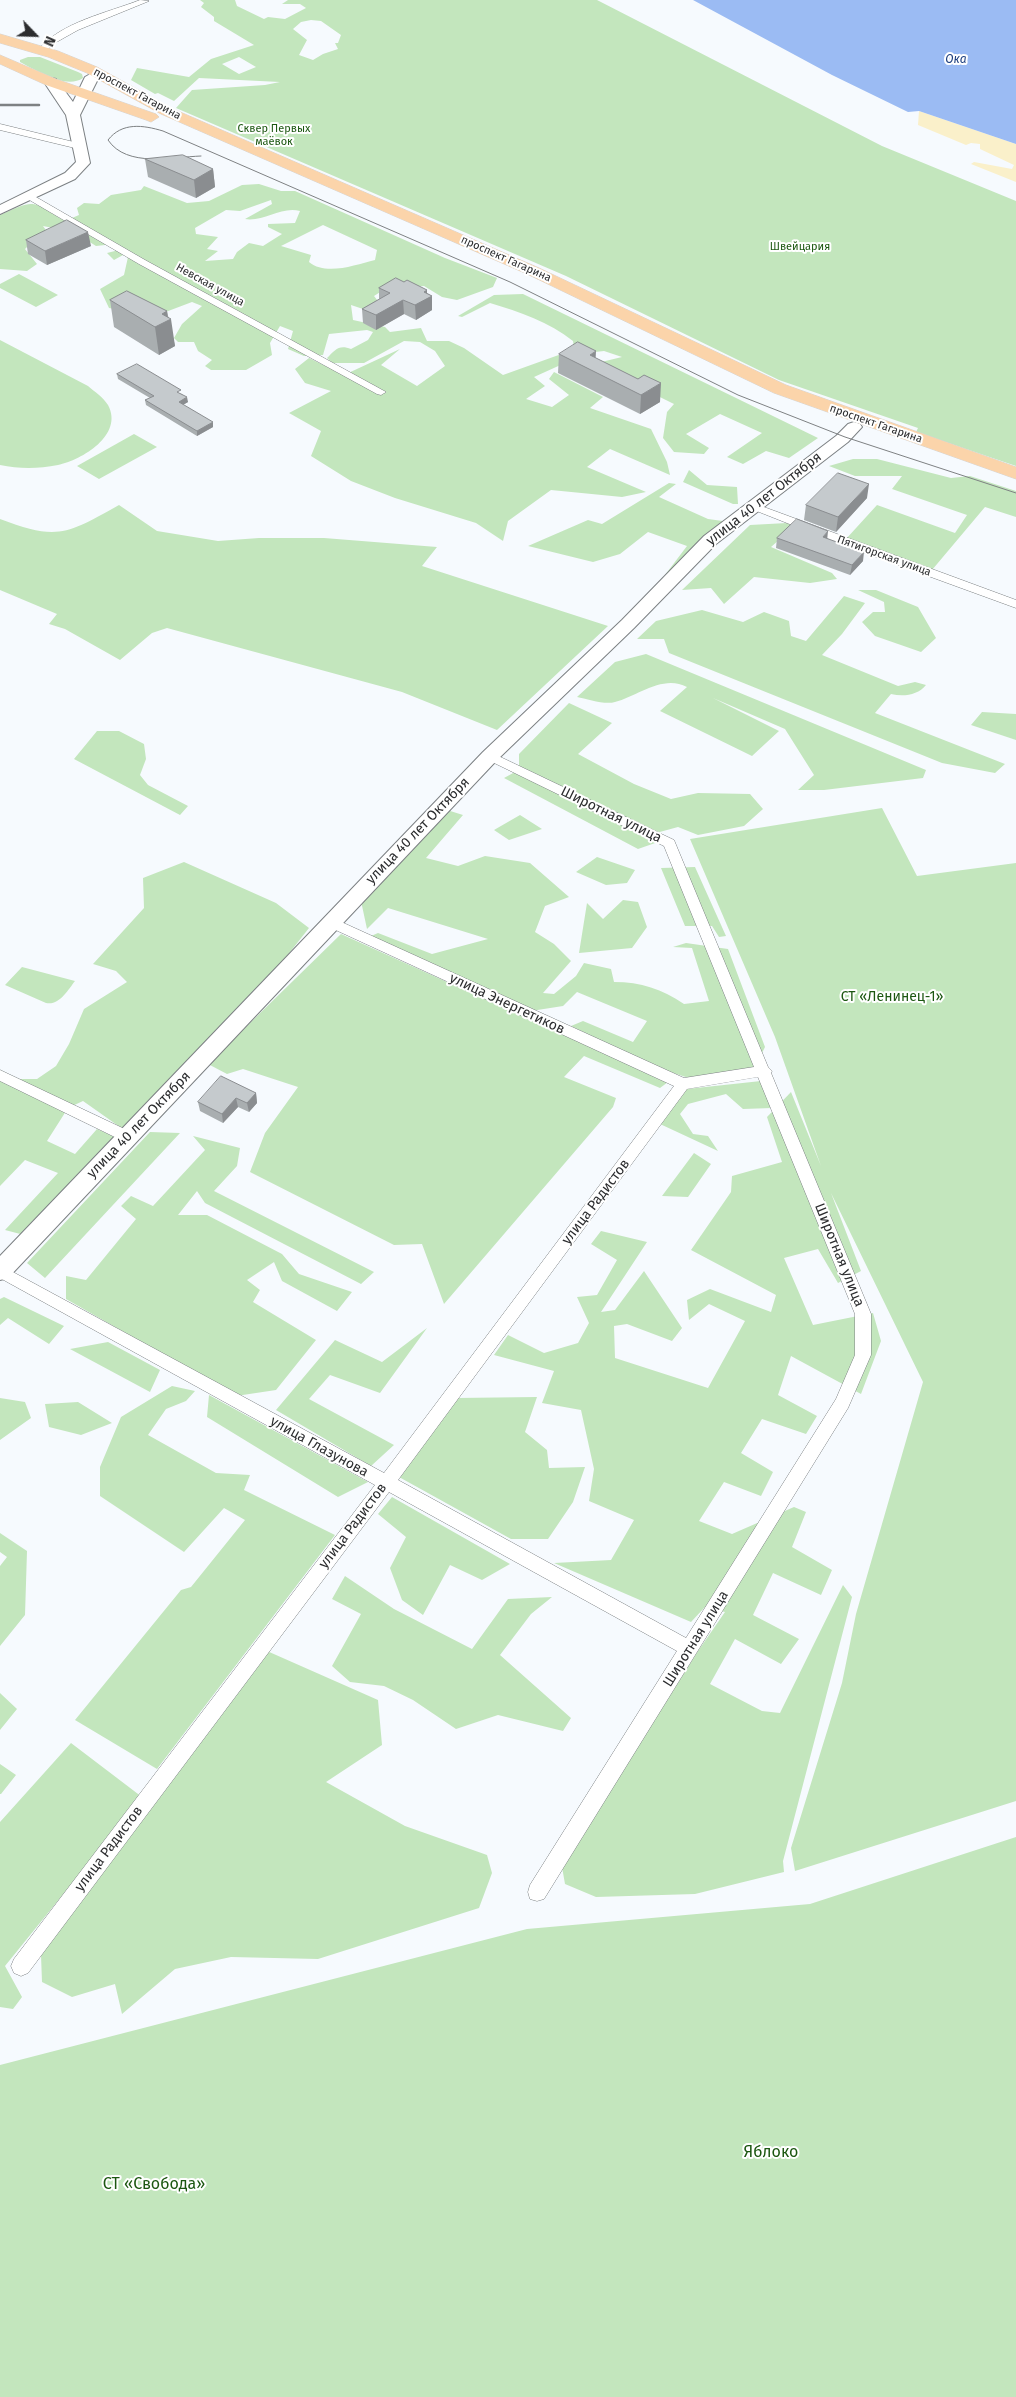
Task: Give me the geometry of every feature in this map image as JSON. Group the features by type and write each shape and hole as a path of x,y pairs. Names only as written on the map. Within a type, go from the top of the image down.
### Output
{"main road":[{"name":"проспект Гагарина","path":"0,38 42,50 166,111 551,279 748,376 858,423 1016,482"},
{"path":"4,61 22,53 42,50"},
{"name":"проспект Гагарина","path":"4,61 51,82 145,115 522,276 739,383 1016,473"},
{"name":"проспект Гагарина","path":"51,82 78,85 92,73"}],"street":[{"path":"42,50 48,43 67,32 145,1"},
{"path":"70,122 92,73"},
{"path":"0,210 70,176 83,163 64,99 51,82"},
{"path":"41,135 70,122 104,100"},
{"path":"0,127 41,135 79,146"},
{"name":"Невская улица","path":"29,196 142,262 382,392"},
{"name":"улица 40 лет Октября","path":"0,1271 490,756 628,624 710,540 845,437 858,423"},
{"name":"Пятигорская улица","path":"753,506 839,540 1016,604"},
{"name":"Широтная улица","path":"490,756 669,843 863,1314 863,1355 842,1403 537,1892"},
{"name":"улица Энергетиков","path":"332,923 683,1084"},
{"path":"683,1084 764,1071"},
{"path":"0,1075 128,1137"},
{"name":"улица Радистов","path":"21,1966 386,1483 683,1084"},
{"name":"улица Глазунова","path":"0,1271 690,1649"}],"green space":[{"name":"Швейцария","path":"200,0 235,0 237,6 264,19 268,17 285,19 306,8 300,4 282,4 288,0 597,0 882,146 1016,201 1016,466 916,432 918,428 779,380 566,276 176,108 192,90 265,85 280,82 199,78 174,101 158,93 155,94 131,80 137,68 189,77 211,59 254,45 214,21 214,17 201,7 204,3","holes":["321,21 341,35 338,43 335,43 338,49 313,60 299,55 307,40 293,29 301,22","239,57 256,67 239,74 222,64"]},
{"path":"28,57 40,57 78,72 82,74 83,78 68,82 51,78 20,62 20,60"},
{"path":"259,184 281,191 295,191 445,258 497,278 493,287 457,300 442,297 424,286 385,289 374,296 382,306 372,312 351,305 353,320 385,327 390,332 421,328 427,341 449,341 464,348 503,375 567,352 576,358 534,377 545,386 526,399 552,407 569,395 549,379 554,372 603,397 590,408 651,429 667,462 670,475 610,449 587,467 646,492 622,497 551,490 508,521 503,541 476,523 395,498 351,481 311,456 321,431 289,413 331,391 305,383 295,369 309,358 344,375 400,349 381,365 417,386 445,366 435,351 420,342 404,341 364,363 332,363 327,358 335,350 343,347 351,349 368,340 373,332 367,330 329,334 323,355 304,356 288,349 293,331 280,326 270,343 272,355 246,370 211,370 205,366 212,360 198,351 194,342 178,342 174,338 182,324 202,306 192,302 155,316 109,308 100,289 124,275 128,257 123,255 114,260 107,253 115,251 114,244 96,246 74,232 43,226 48,233 34,240 25,249 37,264 27,271 0,269 0,215 21,206 34,204 65,221 79,215 77,208 84,203 99,204 111,195 141,190 144,186 187,203 209,201 242,185","holes":["271,200 272,204 245,219 259,218 286,211 300,211 295,223 268,224 268,227 282,234 263,246 249,243 237,252 233,259 205,261 218,251 207,249 218,237 196,234 195,228 226,210 240,211","323,225 377,250 375,260 350,267 324,268 309,262 311,255 281,246"]},
{"path":"19,274 58,295 36,307 0,288 0,284"},
{"path":"523,294 818,438 789,458 766,451 743,464 727,457 762,433 720,414 686,434 709,448 704,454 674,452 663,438 667,412 674,404 593,364 622,357 604,351 586,353 574,348 573,341 554,328 523,314 490,303 462,317 458,316 494,295"},
{"path":"0,340 88,386 108,405 111,416 106,436 89,452 58,465 29,468 0,465"},
{"path":"134,434 157,447 99,479 77,466"},
{"path":"853,459 877,459 951,478 970,476 1016,491 1016,517 985,507 932,570 846,539 877,505 955,533 967,515 892,489 902,476 855,476 829,466"},
{"path":"689,470 707,485 737,487 738,504 733,504 683,482"},
{"path":"669,483 676,484 659,497 708,519 730,522 670,577 665,575 687,546 648,532 620,554 593,562 528,546 588,520 602,524"},
{"path":"119,505 157,531 218,541 259,538 324,538 437,547 422,566 608,626 497,730 402,692 167,628 152,633 120,660 65,629 49,624 57,614 0,590 0,519 36,530 62,531 87,523"},
{"path":"787,523 840,545 788,532 771,547 832,573 837,579 810,583 754,577 724,604 711,588 682,590 750,525"},
{"path":"858,590 876,590 918,607 936,638 921,652 875,636 862,622 873,612 885,612 884,602"},
{"path":"844,596 865,603 842,634 822,655 898,686 915,682 926,685 919,691 910,694 891,694 875,713 1005,764 995,773 942,763 669,653 664,639 637,639 656,621 702,610 743,622 764,612 789,621 791,636 806,641"},
{"path":"646,654 926,770 923,778 824,790 798,790 814,775 785,729 713,698 779,731 752,756 660,711 687,687 669,683 660,684 611,703 577,697 615,662"},
{"path":"569,703 612,723 578,754 634,784 671,799 698,793 750,794 763,809 744,826 698,835 678,827 656,833 519,766 519,754"},
{"path":"982,712 1016,714 1016,740 971,725"},
{"path":"97,731 119,731 144,744 146,759 140,775 148,785 188,806 180,815 74,759"},
{"path":"515,772 658,842 638,849 504,778"},
{"name":"СТ «Ленинец-1»","path":"882,808 917,876 1016,863 1016,1801 795,1871 791,1848 842,1683 856,1614 923,1382 831,1193 861,1271 838,1283 818,1249 784,1258 813,1325 873,1313 881,1341 861,1394 791,1356 778,1395 817,1416 806,1434 762,1419 741,1453 773,1472 761,1496 724,1482 699,1521 732,1534 794,1507 806,1512 792,1547 832,1570 821,1595 773,1573 753,1615 799,1639 781,1664 735,1639 710,1684 762,1711 780,1713 843,1585 852,1597 783,1861 784,1872 695,1894 596,1897 565,1884 562,1867 698,1651 725,1612 705,1607 691,1622 554,1563 611,1560 634,1520 589,1501 594,1469 581,1410 542,1403 554,1371 494,1355 508,1335 544,1353 578,1343 589,1323 577,1297 597,1295 617,1260 591,1244 601,1231 647,1242 601,1312 615,1310 644,1271 682,1328 672,1341 627,1324 614,1326 615,1358 708,1388 745,1321 709,1304 689,1320 687,1300 710,1289 771,1312 776,1295 691,1250 731,1192 732,1176 782,1162 767,1117 791,1092 821,1166 775,1037 690,839"},
{"path":"447,810 463,815 426,858 458,866 485,856 530,863 569,897 545,906 535,932 554,944 571,961 543,993 554,994 576,976 584,963 611,969 614,982 633,983 651,987 668,994 684,1004 709,1001 692,948 673,947 686,943 728,949 765,1047 754,1069 689,1078 654,1067 571,1026 583,1021 633,1042 647,1021 577,992 563,1006 531,1011 371,936 378,933 432,954 488,939 388,908 367,929 361,901"},
{"path":"520,815 542,829 509,840 494,830"},
{"path":"597,857 635,870 627,883 606,885 576,872"},
{"path":"184,862 276,903 309,928 279,966 127,1132 83,1101 68,1108 47,1141 75,1154 97,1129 120,1139 28,1236 5,1230 58,1173 25,1160 0,1186 0,1070 19,1079 37,1079 56,1066 69,1044 84,1009 127,982 116,971 93,964 144,908 143,878"},
{"path":"695,867 726,936 719,937 712,926 685,926 661,868"},
{"path":"623,900 638,902 647,927 632,948 579,953 587,903 603,919"},
{"path":"341,934 668,1082 660,1088 584,1056 564,1077 616,1098 613,1107 444,1304 422,1244 394,1245 250,1172 265,1133 298,1087 243,1069 227,1074 208,1064"},
{"path":"22,967 75,981 59,1000 46,1003 5,985"},
{"path":"761,1081 772,1108 743,1109 726,1094 688,1104 680,1114 693,1134 708,1136 718,1151 660,1124 687,1089"},
{"path":"150,1132 180,1133 45,1278 27,1263"},
{"path":"193,1136 240,1148 237,1166 214,1191 374,1272 361,1284 205,1203 197,1191 178,1215 207,1215 282,1254 299,1274 352,1292 337,1311 282,1281 274,1262 247,1280 260,1290 253,1302 316,1340 276,1390 236,1396 66,1299 66,1276 86,1280 136,1219 121,1206 131,1196 153,1206 205,1150"},
{"path":"694,1153 711,1164 688,1197 662,1196"},
{"path":"4,1297 64,1326 49,1344 8,1318 0,1325 0,1299"},
{"path":"427,1328 380,1393 330,1375 309,1399 394,1445 371,1466 276,1410 335,1340 382,1362"},
{"path":"108,1342 160,1370 150,1392 70,1349"},
{"path":"172,1386 195,1391 186,1401 166,1409 148,1435 216,1473 250,1475 244,1490 335,1535 157,1769 75,1720 181,1590 191,1587 245,1520 224,1508 184,1552 100,1496 100,1467 121,1417"},
{"path":"209,1395 368,1482 338,1497 207,1417"},
{"path":"537,1397 525,1432 547,1450 549,1468 585,1467 573,1502 548,1539 511,1539 399,1477 456,1398"},
{"path":"0,1398 25,1402 31,1418 0,1440"},
{"path":"78,1402 112,1423 81,1435 49,1427 45,1404"},
{"path":"392,1497 510,1564 482,1580 450,1565 423,1615 402,1600 390,1568 406,1537 378,1514"},
{"path":"0,1533 27,1551 25,1615 0,1646 0,1566 7,1557 0,1552"},
{"path":"345,1576 394,1609 472,1649 508,1599 552,1597 531,1614 500,1655 571,1718 563,1731 498,1715 456,1729 413,1700 384,1686 350,1682 332,1666 361,1614 332,1599"},
{"path":"267,1651 378,1700 382,1745 326,1782 405,1826 487,1855 492,1873 479,1908 318,1959 231,1957 175,1969 122,2014 115,1984 72,1997 42,1982 41,1955"},
{"path":"0,1693 17,1709 0,1730"},
{"path":"71,1743 142,1797 5,1966 22,1997 13,2009 0,2007 0,1822"},
{"path":"0,1764 16,1775 1,1794 0,1794"},
{"name":"Яблоко","path":"1016,1837 1016,2397 0,2397 0,2065 527,1929 810,1904"}],"sand":[{"path":"919,111 1016,144 1016,182 971,164 974,162 1012,169 1014,165 980,149 980,144 971,143 966,145 918,125"}],"water":[{"name":"Ока","path":"693,0 1016,0 1016,144 919,111 908,112 832,75"}],"building":[{"path":"183,155 213,169 194,180 145,159"},
{"path":"67,220 88,232 45,251 26,240"},
{"path":"396,278 404,282 407,280 427,290 424,292 432,296 415,305 403,300 376,315 362,309 390,293 379,288"},
{"path":"127,291 167,311 162,314 171,319 155,327 110,300"},
{"path":"578,342 596,351 590,355 638,379 644,375 661,383 641,395 559,354"},
{"path":"137,364 181,390 177,392 187,397 179,402 213,422 197,431 145,400 154,396 117,374"},
{"path":"838,473 869,484 838,517 806,505"},
{"path":"797,519 828,531 823,537 864,552 852,565 777,538"},
{"path":"221,1076 256,1093 247,1103 236,1098 222,1114 198,1102"}],"tram line":[{"path":"201,156 164,159 138,158 116,149 108,140 120,130 133,126 163,131 510,282 738,395 845,437 1016,493"}],"railway":[{"path":"0,105 39,105"}],"park label":[{"name":"Сквер Первых маёвок","path":"274,135"},
{"name":"СТ «Свобода»","path":"154,2185"}]}
